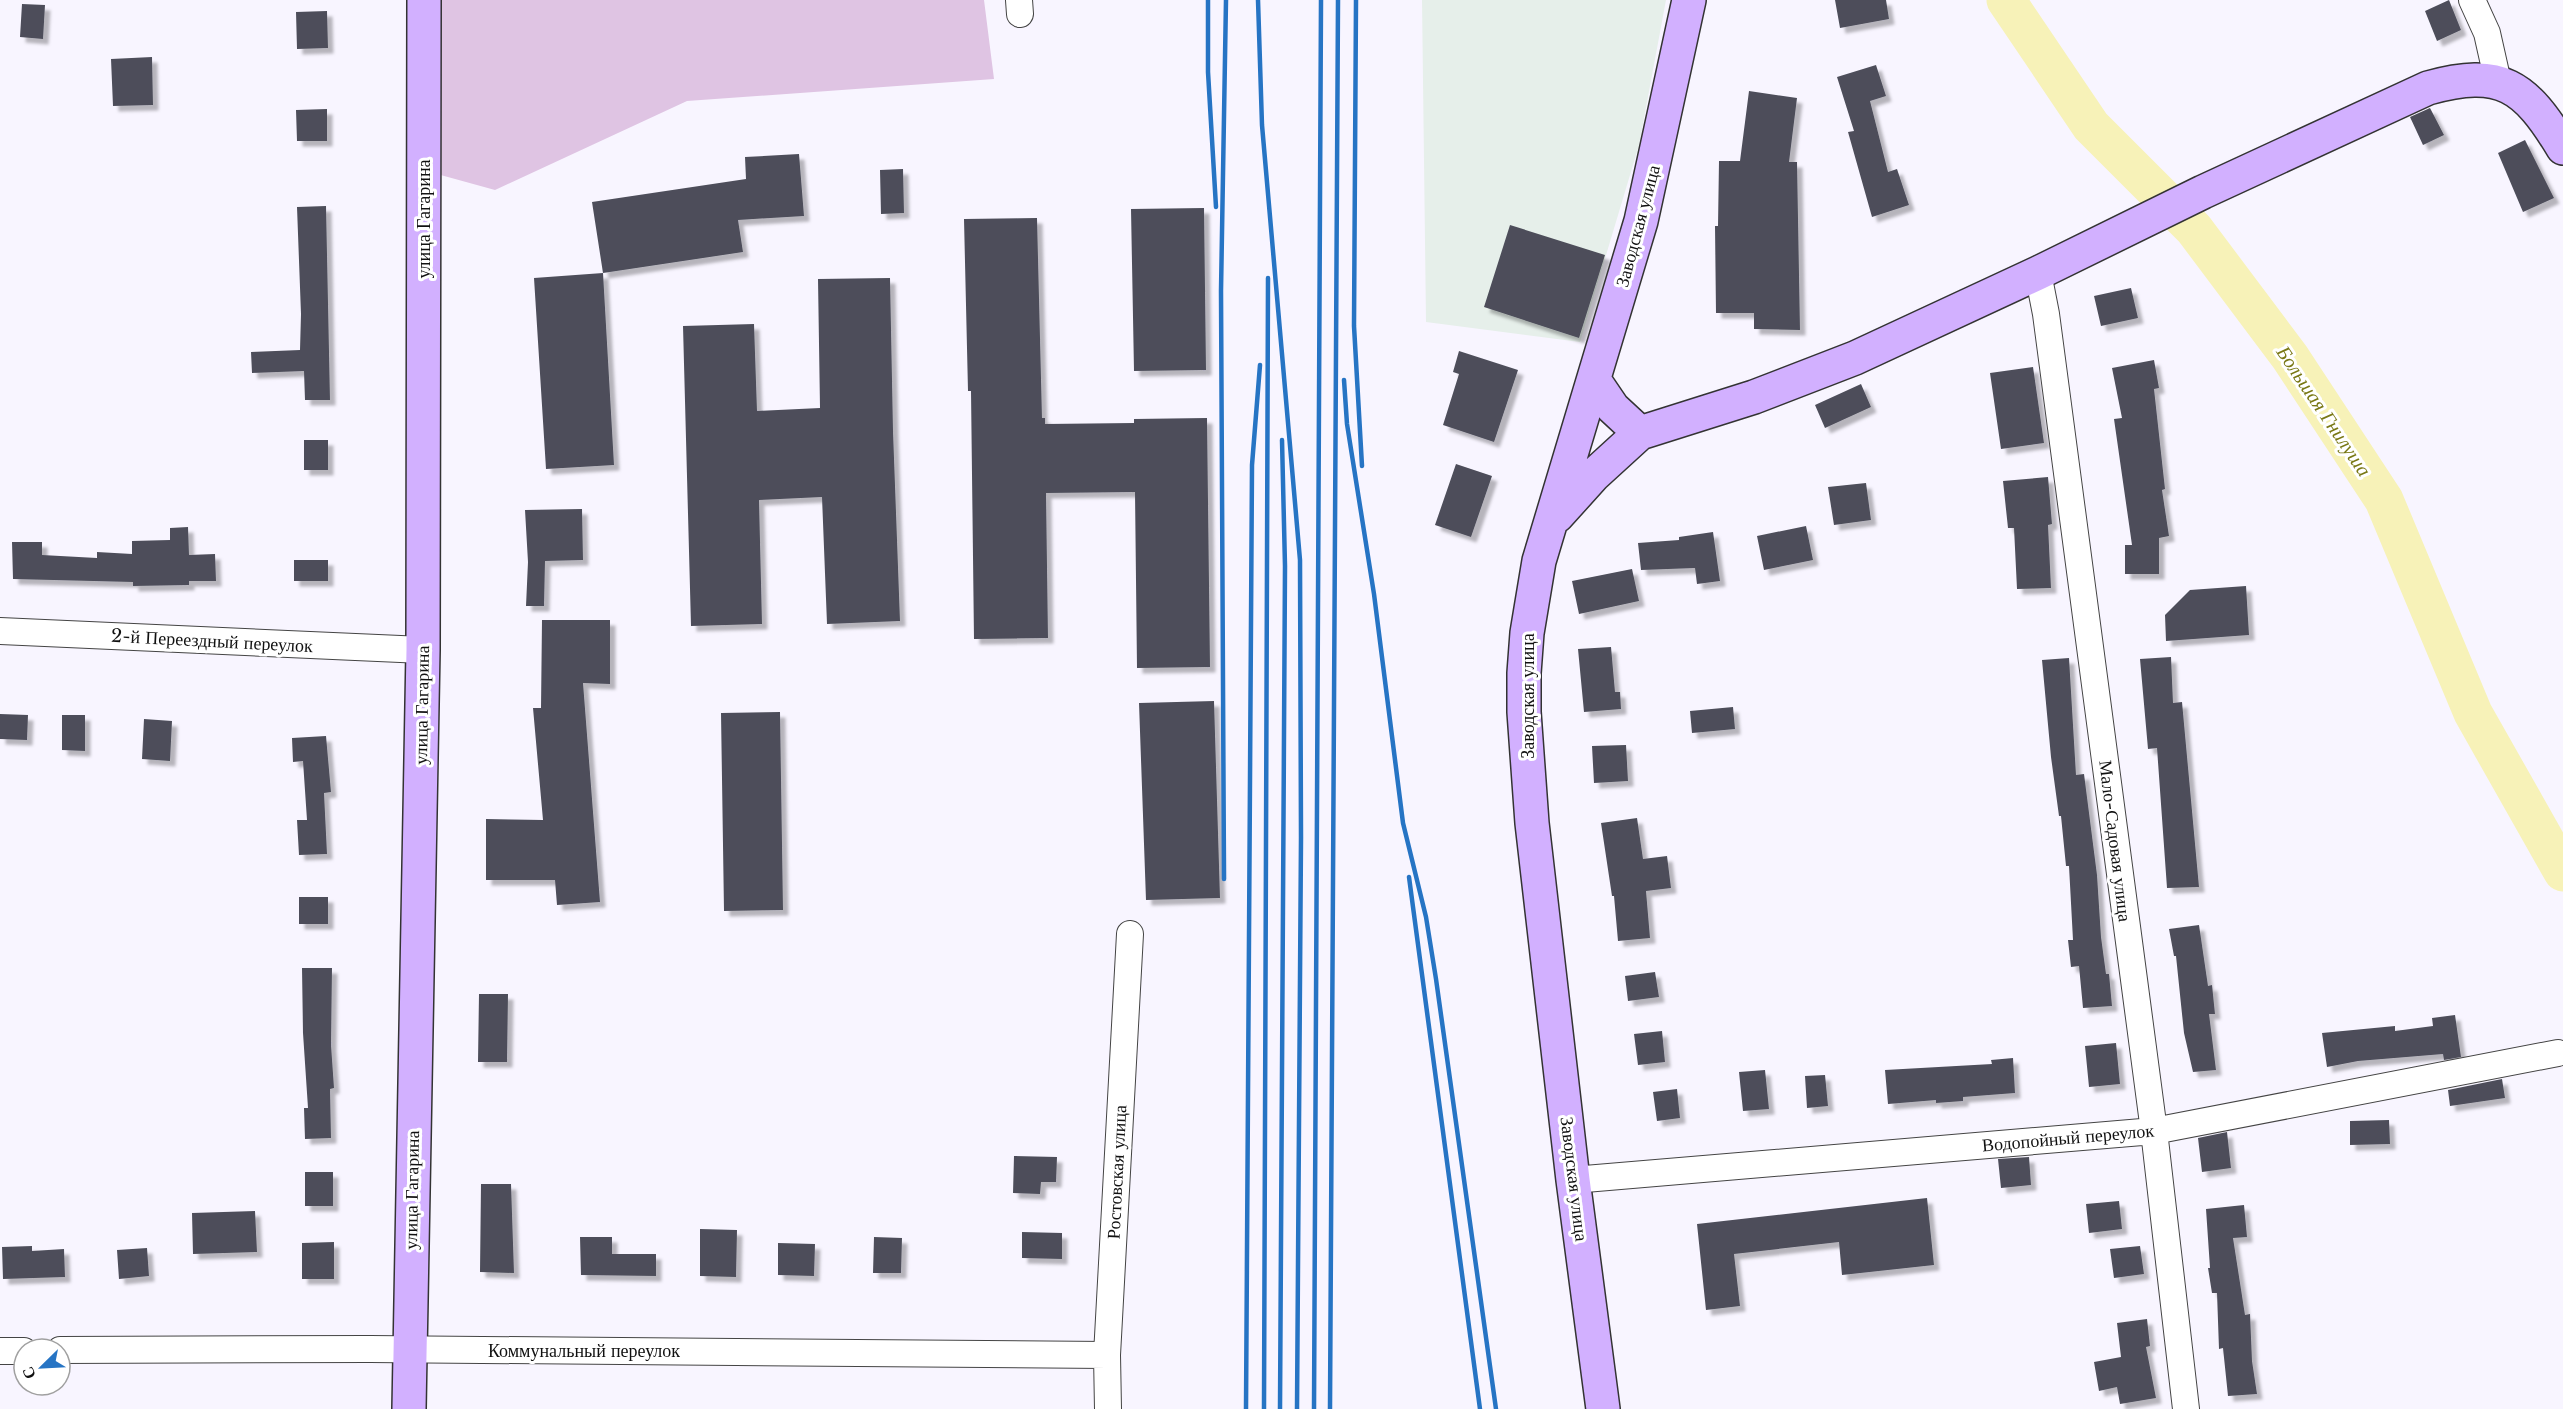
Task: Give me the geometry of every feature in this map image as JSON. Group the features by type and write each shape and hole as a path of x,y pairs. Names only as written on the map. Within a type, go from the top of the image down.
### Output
{"main road":[{"name":"улица Гагарина","path":"409,1409 423,650 424,0"},
{"name":"Заводская улица","path":"1603,1409 1573,1180 1532,823 1524,712 1527,633 1539,561 1641,221 1689,0"},
{"path":"1551,524 1573,496 1640,434 1810,376 2038,273 2203,192 2428,88 2459,80 2498,82 2525,97 2545,119 2563,148"},
{"path":"1594,380 1612,408 1640,434"}],"street":[{"path":"2472,0 2487,33 2498,82"},
{"name":"Мало-Садовая улица","path":"2038,273 2048,326 2154,1131 2186,1409"},
{"name":"2-й Переездный переулок","path":"0,631 423,650"},
{"name":"Ростовская улица","path":"1107,1409 1107,1355 1130,934"},
{"name":"Водопойный переулок","path":"1573,1180 2154,1131 2558,1053"},
{"name":"Коммунальный переулок","path":"72,1350 409,1349 1107,1355"}],"shaded area":[{"path":"408,0 984,0 994,79 687,101 495,190 408,166"},
{"path":"1422,0 1666,0 1639,145 1580,342 1426,322"}],"building":[{"path":"1835,0 1886,0 1889,19 1840,28"},
{"path":"2449,0 2461,30 2437,41 2425,11"},
{"path":"22,4 45,5 43,39 20,37"},
{"path":"327,11 328,48 297,49 296,12"},
{"path":"152,57 153,105 113,106 111,59"},
{"path":"1876,65 1886,96 1870,101 1888,172 1897,169 1909,205 1872,217 1848,132 1854,131 1837,77"},
{"path":"1749,91 1797,98 1789,162 1797,162 1800,330 1754,329 1754,313 1716,313 1715,226 1718,226 1719,161 1740,161"},
{"path":"2430,108 2444,135 2423,145 2410,117"},
{"path":"327,109 327,141 297,141 296,110"},
{"path":"2525,140 2554,198 2523,212 2498,153"},
{"path":"799,154 804,216 738,220 743,252 603,273 592,202 746,179 745,157"},
{"path":"903,169 904,213 881,214 880,170"},
{"path":"326,206 330,400 305,400 304,371 252,373 251,352 300,350 297,207"},
{"path":"1204,208 1206,370 1134,371 1131,209"},
{"path":"1037,218 1042,418 1045,418 1045,424 1134,423 1134,419 1207,418 1210,667 1137,668 1135,492 1046,493 1048,638 974,639 971,391 968,391 964,219"},
{"path":"1510,225 1605,255 1579,338 1484,307"},
{"path":"603,273 614,465 546,469 534,278"},
{"path":"890,278 900,621 827,624 822,497 759,500 762,624 691,626 683,326 754,324 757,411 820,408 818,279"},
{"path":"2131,288 2138,318 2101,326 2094,296"},
{"path":"1459,351 1518,370 1494,442 1443,425 1459,374 1453,372"},
{"path":"2154,360 2159,388 2154,389 2165,489 2162,490 2169,536 2159,538 2159,574 2125,574 2125,545 2132,545 2114,419 2122,418 2112,368"},
{"path":"2033,367 2044,443 2001,449 1990,373"},
{"path":"1861,384 1871,407 1825,428 1815,405"},
{"path":"304,440 328,440 328,470 304,470"},
{"path":"1456,464 1492,476 1471,537 1435,525"},
{"path":"2048,477 2052,524 2048,525 2051,588 2017,589 2014,528 2008,528 2003,481"},
{"path":"1866,483 1871,520 1834,525 1828,487"},
{"path":"582,509 583,560 545,561 544,606 526,606 528,562 525,510"},
{"path":"1806,526 1813,560 1764,570 1757,536"},
{"path":"188,527 189,555 215,554 216,581 189,581 189,585 133,586 133,582 13,579 12,542 42,542 42,555 97,558 97,552 132,554 132,541 170,540 170,528"},
{"path":"1713,532 1720,581 1697,584 1695,568 1641,570 1638,543 1679,540 1679,537"},
{"path":"294,560 328,560 328,581 294,581"},
{"path":"1632,569 1639,601 1579,614 1572,581"},
{"path":"2246,586 2249,635 2166,641 2165,615 2190,590"},
{"path":"542,620 610,620 610,684 583,683 600,902 557,905 555,880 486,880 486,819 543,820 533,708 541,708"},
{"path":"1611,647 1615,692 1620,692 1621,709 1584,712 1578,649"},
{"path":"2171,657 2173,703 2182,702 2199,887 2167,888 2157,748 2148,749 2140,659"},
{"path":"2069,658 2076,775 2084,774 2097,875 2101,937 2106,974 2109,974 2112,1006 2083,1008 2079,966 2071,967 2068,940 2073,940 2069,866 2066,866 2061,816 2059,816 2051,757 2042,660"},
{"path":"1214,701 1220,898 1146,900 1139,703"},
{"path":"1733,707 1735,729 1692,733 1690,711"},
{"path":"780,712 783,910 724,911 721,713"},
{"path":"0,714 28,715 27,740 0,739"},
{"path":"62,715 85,715 85,751 62,750"},
{"path":"144,719 172,721 170,761 142,759"},
{"path":"326,736 331,792 324,793 327,854 299,855 297,820 307,820 303,761 293,762 292,738"},
{"path":"1626,745 1628,781 1594,783 1592,746"},
{"path":"1637,818 1643,859 1667,856 1671,888 1646,891 1650,938 1618,941 1614,896 1612,896 1601,823"},
{"path":"299,897 328,897 328,924 299,924"},
{"path":"2199,925 2208,986 2212,985 2215,1014 2209,1014 2216,1070 2193,1072 2184,1033 2176,956 2174,956 2169,929"},
{"path":"302,968 332,968 331,1045 334,1088 330,1089 331,1138 305,1139 304,1108 308,1108"},
{"path":"1655,972 1659,997 1628,1001 1625,976"},
{"path":"479,994 508,994 507,1062 478,1062"},
{"path":"2455,1015 2461,1057 2444,1060 2443,1054 2358,1061 2327,1067 2322,1033 2395,1026 2395,1031 2433,1026 2432,1018"},
{"path":"1662,1031 1665,1062 1638,1065 1634,1034"},
{"path":"2116,1043 2120,1084 2089,1087 2085,1046"},
{"path":"2013,1058 2015,1093 1963,1097 1963,1101 1936,1103 1936,1100 1888,1104 1885,1070 1992,1064 1991,1060"},
{"path":"1765,1070 1769,1109 1743,1111 1739,1072"},
{"path":"1825,1075 1828,1106 1807,1108 1805,1076"},
{"path":"2502,1079 2505,1098 2450,1106 2448,1090"},
{"path":"1677,1089 1680,1118 1657,1121 1653,1092"},
{"path":"2389,1120 2390,1144 2350,1145 2350,1121"},
{"path":"2227,1132 2231,1168 2202,1172 2198,1138"},
{"path":"1014,1156 1057,1157 1056,1182 1041,1182 1040,1194 1013,1193"},
{"path":"2029,1157 2031,1185 2001,1188 1998,1159"},
{"path":"305,1172 333,1172 333,1206 305,1206"},
{"path":"481,1184 511,1184 514,1273 480,1272"},
{"path":"1927,1198 1934,1265 1842,1275 1839,1242 1734,1254 1740,1306 1706,1310 1697,1224"},
{"path":"2119,1201 2122,1229 2089,1233 2086,1204"},
{"path":"2244,1205 2247,1237 2233,1238 2245,1315 2250,1314 2252,1361 2257,1394 2228,1396 2223,1348 2219,1349 2217,1293 2212,1293 2208,1268 2210,1268 2206,1209"},
{"path":"255,1211 257,1252 193,1254 192,1213"},
{"path":"700,1229 737,1230 736,1277 700,1276"},
{"path":"1022,1232 1062,1233 1062,1259 1022,1258"},
{"path":"580,1237 612,1237 612,1254 656,1254 656,1276 581,1275"},
{"path":"874,1237 902,1238 901,1273 873,1273"},
{"path":"334,1242 334,1279 302,1279 302,1243"},
{"path":"778,1243 815,1244 814,1276 778,1275"},
{"path":"32,1246 32,1251 64,1249 65,1277 3,1279 2,1247"},
{"path":"2140,1246 2144,1274 2114,1278 2110,1249"},
{"path":"147,1248 149,1276 119,1279 117,1250"},
{"path":"2147,1319 2150,1346 2146,1347 2156,1398 2120,1404 2117,1387 2099,1391 2094,1362 2121,1357 2117,1323"}],"waterway":[{"name":"Большая Гнилуша","path":"2006,0 2091,126 2194,229 2290,357 2384,500 2473,713 2563,872"}],"railway":[{"path":"1208,0 1208,72 1216,207"},
{"path":"1224,879 1221,291 1226,0"},
{"path":"1258,0 1262,125 1300,560 1301,837 1297,1409"},
{"path":"1314,1409 1321,0"},
{"path":"1330,1409 1338,0"},
{"path":"1356,0 1354,326 1362,466"},
{"path":"1264,1409 1268,278"},
{"path":"1246,1409 1252,465 1260,365"},
{"path":"1344,380 1347,424 1374,594 1403,823 1426,917 1436,979 1496,1409"},
{"path":"1280,1409 1285,566 1282,440"},
{"path":"1409,877 1480,1409"}]}
